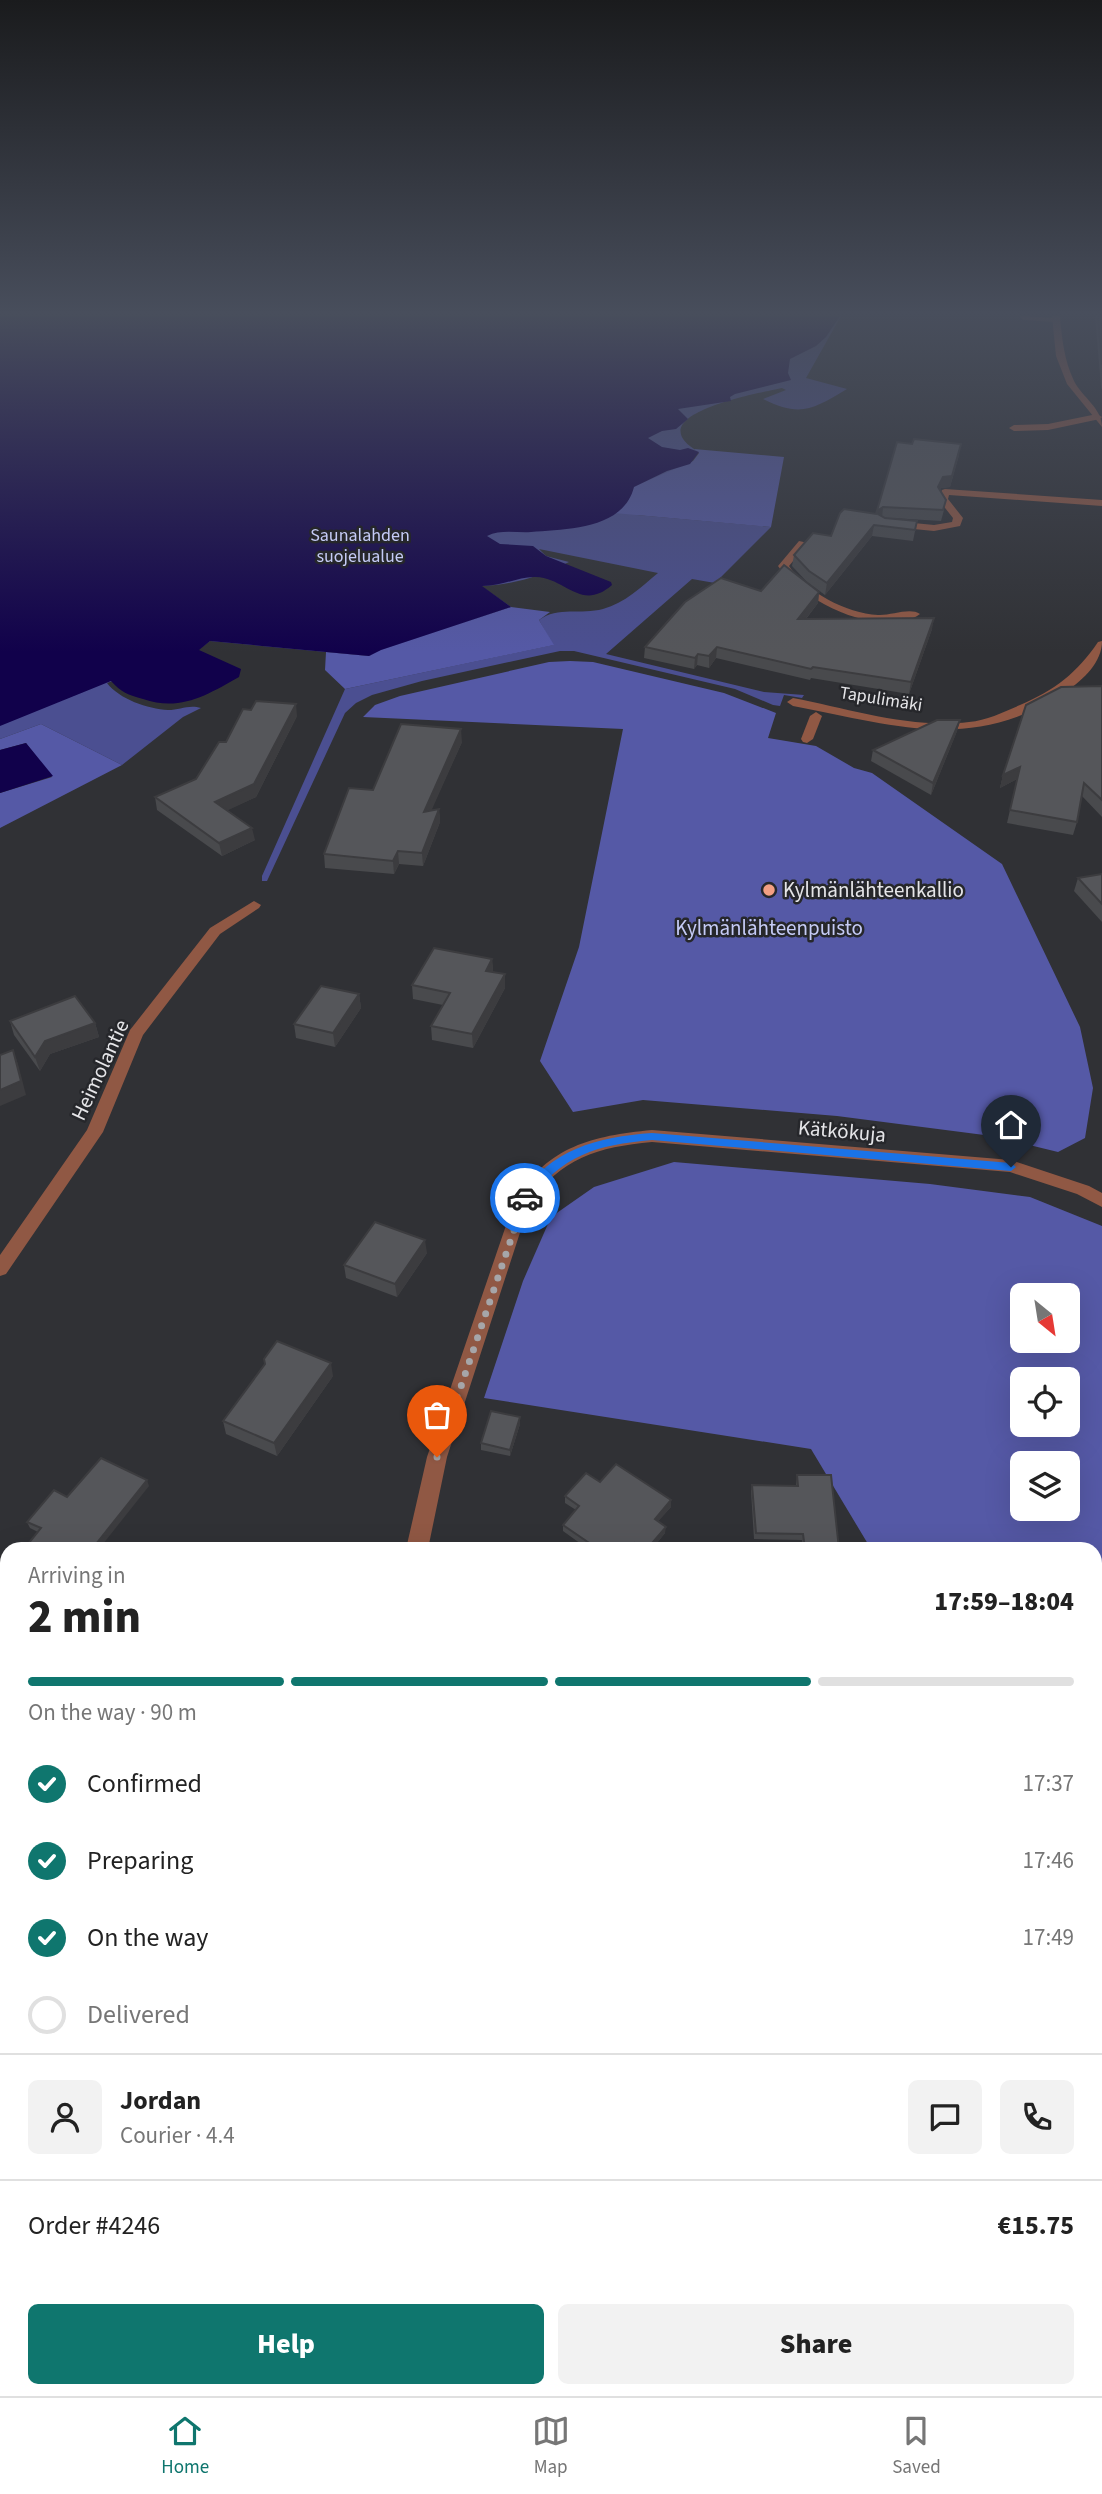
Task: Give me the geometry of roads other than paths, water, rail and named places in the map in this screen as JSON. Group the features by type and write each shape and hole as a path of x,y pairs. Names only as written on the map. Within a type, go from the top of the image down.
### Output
{"street":[{"path":"1014,428 1020,428"},
{"path":"883,523 934,528 956,524 958,518 943,499 945,492 1102,503"},
{"path":"803,543 783,566 788,576 812,593 862,616 878,619 914,614"},
{"name":"Tapulimäki","path":"793,702 909,722 950,727 972,725 1028,706 1071,685 1091,663 1102,644"},
{"path":"807,740 816,716"},
{"name":"Heimolantie","path":"0,1269 95,1132 136,1034 215,931 254,905"},
{"name":"Kätkökuja","path":"419,1542 437,1457 521,1204 542,1175 575,1154 610,1140 652,1136 1011,1167 1083,1189 1102,1200"}],"place":[{"name":"Kylmänlähteenkallio","path":"769,890"}],"park label":[{"name":"Saunalahden suojelualue","path":"360,545"},
{"name":"Kylmänlähteenpuisto","path":"769,928"}]}
